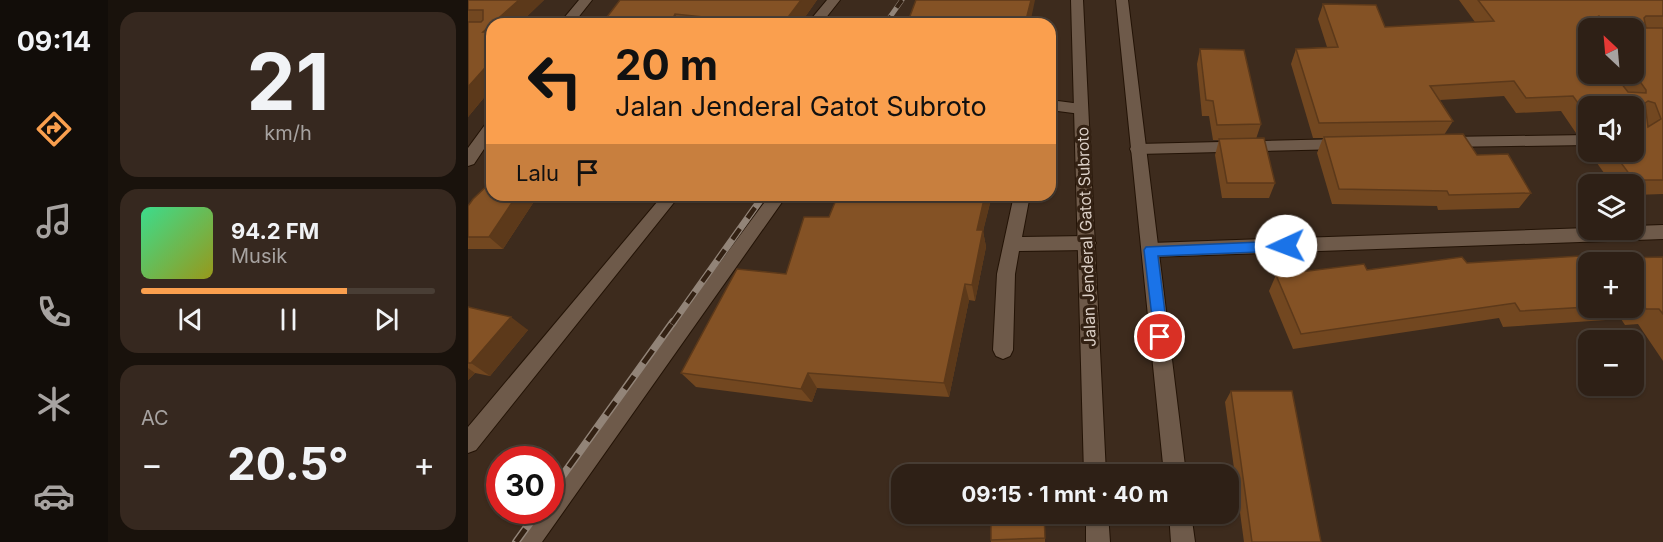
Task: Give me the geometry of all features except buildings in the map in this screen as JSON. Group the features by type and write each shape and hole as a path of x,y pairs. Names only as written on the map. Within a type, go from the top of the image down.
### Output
{"street":[{"path":"571,18 586,0"},
{"path":"819,18 834,0"},
{"name":"Jalan Jenderal Gatot Subroto","path":"1077,0 1095,464"},
{"path":"1122,0 1174,464"},
{"path":"1056,106 1082,109"},
{"path":"468,160 486,134"},
{"path":"1427,142 1578,140"},
{"path":"1138,150 1358,144"},
{"path":"468,443 667,201"},
{"path":"528,542 775,201"},
{"path":"1003,350 1006,274 1021,201"},
{"path":"1151,250 1663,232"},
{"path":"1012,244 1087,243"},
{"path":"1097,524 1098,542"},
{"path":"1181,524 1183,542"}],"railway":[{"path":"889,18 902,0"},
{"path":"672,324 760,201"},
{"path":"564,474 673,322"},
{"path":"516,542 529,524"}],"route":[{"path":"1160,337 1151,250 1286,246"}]}
